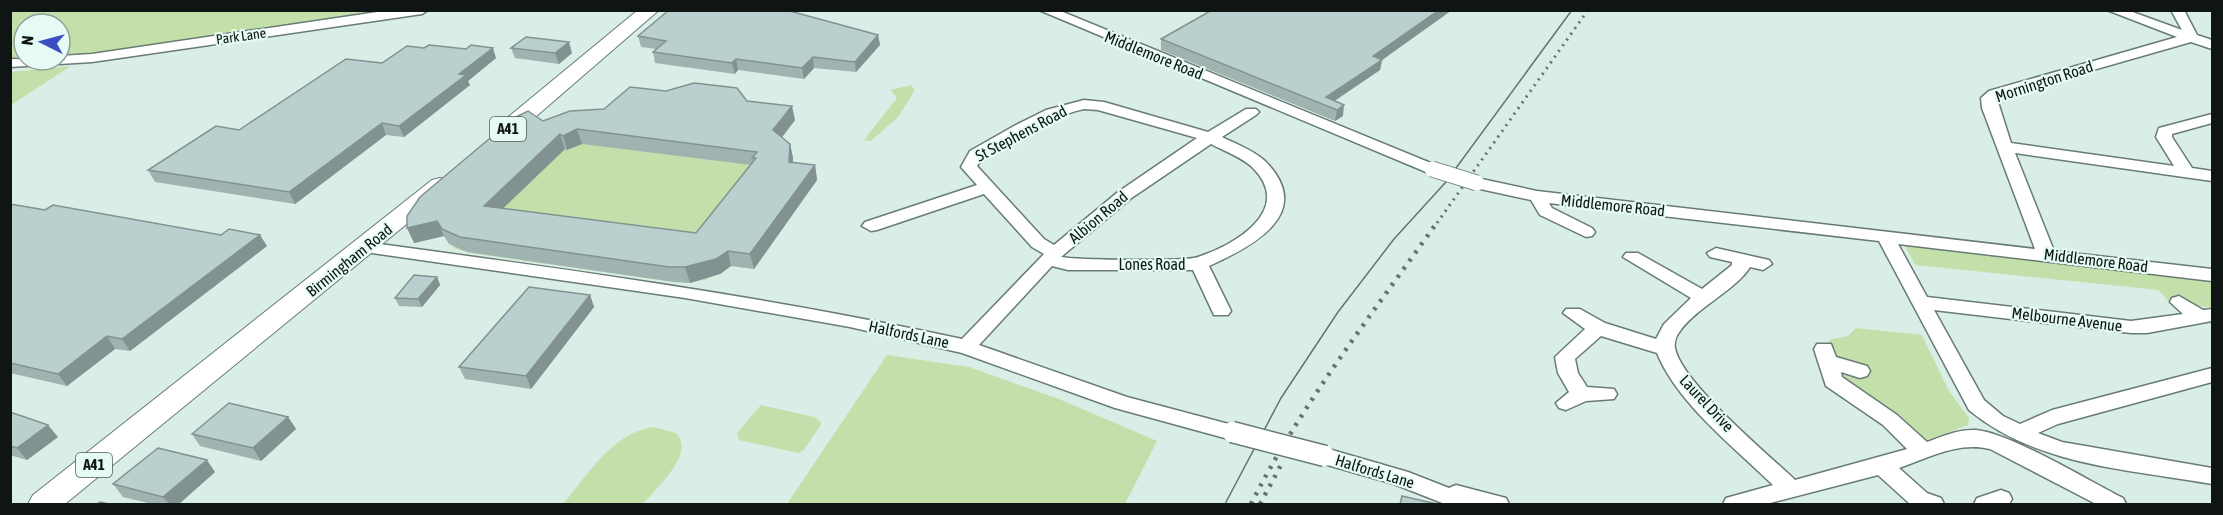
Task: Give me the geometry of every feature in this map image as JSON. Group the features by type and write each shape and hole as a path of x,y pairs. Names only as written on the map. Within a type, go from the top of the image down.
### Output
{"highway":[{"name":"A41","path":"483,150 650,10"},
{"name":"Birmingham Road","path":"44,504 456,172"}],"street":[{"name":"Park Lane","path":"72,59 422,10"},
{"name":"Middlemore Road","path":"1045,10 1432,169 1477,183 1537,196 2212,274"},
{"path":"2113,10 2212,45"},
{"path":"2177,10 2191,33 2190,38"},
{"name":"Mornington Road","path":"2046,254 1990,108 1989,98 1994,94 2190,38"},
{"name":"St Stephens Road","path":"1052,256 970,170 970,161 976,154 1063,108 1076,105 1099,105 1210,136"},
{"name":"Albion Road","path":"966,347 1052,256 1145,179 1251,112"},
{"path":"2187,172 2167,143 2164,137 2165,131 2212,118"},
{"name":"Lones Road","path":"1052,256 1068,264 1199,264 1237,247 1258,232 1271,218 1275,200 1271,180 1259,164 1210,136"},
{"path":"2006,147 2212,176"},
{"name":"St Stephens Road","path":"871,226 988,188"},
{"path":"1537,196 1546,211 1586,232"},
{"path":"1885,236 1970,397 1996,421 2019,434 2062,450 2212,476"},
{"name":"Halfords Lane","path":"365,247 755,303 966,347 1122,403 1325,456 1437,491 1468,504"},
{"path":"1716,253 1763,264"},
{"path":"1632,257 1705,298"},
{"path":"1573,314 1598,328 1665,349 1667,335 1676,321 1741,267 1741,259"},
{"path":"1199,264 1221,311"},
{"name":"Melbourne Avenue","path":"1920,302 2131,327 2206,316"},
{"path":"2179,302 2206,316"},
{"path":"1598,328 1565,357 1565,368 1572,382 1574,399 1606,394"},
{"name":"Laurel Drive","path":"1665,349 1675,369 1691,389 1791,490"},
{"path":"1860,371 1827,356 1833,381 1890,420 1924,452"},
{"path":"2019,434 2052,418 2212,375"},
{"path":"1734,504 1882,466 1958,439 1977,438 1996,443 2115,504"},
{"path":"1882,466 1919,499 1933,504"},
{"name":"Halfords Lane","path":"1437,491 1474,497 1498,504"}],"green space":[{"path":"10,11 412,11 91,55 72,56 72,12 12,12 11,58"},
{"path":"12,72 62,72 11,105"},
{"path":"911,85 915,90 898,117 871,141 864,140 897,98 891,90"},
{"path":"795,120 774,148 792,168 817,180 754,269 731,266 705,280 674,282 470,253 454,248 444,236 414,243 414,231 507,141"},
{"path":"1904,244 2212,282 2212,307 2194,306 2186,300 2168,301 2159,290 1915,265"},
{"path":"1856,328 1922,335 1949,391 1969,418 1968,425 1922,442 1838,374 1859,375 1839,359 1829,340 1848,336"},
{"path":"887,355 969,367 1059,399 1157,441 1125,504 787,504"},
{"path":"761,405 814,417 821,422 820,426 804,450 798,453 739,440 737,433"},
{"path":"653,427 676,433 681,441 681,451 672,470 643,504 563,504 613,446 625,437"}],"building":[{"path":"669,10 786,10 878,35 855,62 813,57 802,68 736,59 732,63 653,52 666,41 638,36"},
{"path":"1212,10 1439,10 1373,56 1382,60 1326,97 1344,105 1337,110 1161,39"},
{"path":"526,37 569,42 555,53 511,48"},
{"path":"429,45 466,49 471,45 493,48 459,74 466,75 399,126 382,123 289,192 148,170 216,126 239,130 346,59 382,63 407,46 424,48"},
{"path":"694,83 737,88 747,101 792,106 773,130 790,144 789,162 815,165 750,254 728,251 716,259 685,267 669,267 460,237 442,229 437,221 407,228 407,216 420,197 514,118 528,111 543,121 570,111 604,109 630,87 666,91","holes":["577,129 757,152 752,158 756,158 696,233 484,206 560,134 563,136"]},
{"path":"10,204 45,210 53,205 221,235 229,229 260,235 122,339 107,336 58,374 10,363"},
{"path":"414,275 437,277 418,299 395,298"},
{"path":"529,287 590,295 526,376 459,367"},
{"path":"229,403 288,417 253,448 192,434"},
{"path":"10,412 48,425 17,448 10,446"},
{"path":"158,448 207,460 163,497 113,484"},
{"path":"1402,496 1437,504 1400,504"}],"tram line":[{"path":"1225,504 1281,398 1338,312 1394,239 1445,183 1572,10"}],"railway":[{"path":"1437,223 1588,10"},
{"path":"1251,504 1315,394 1438,221"},
{"path":"1260,504 1281,465"}]}
